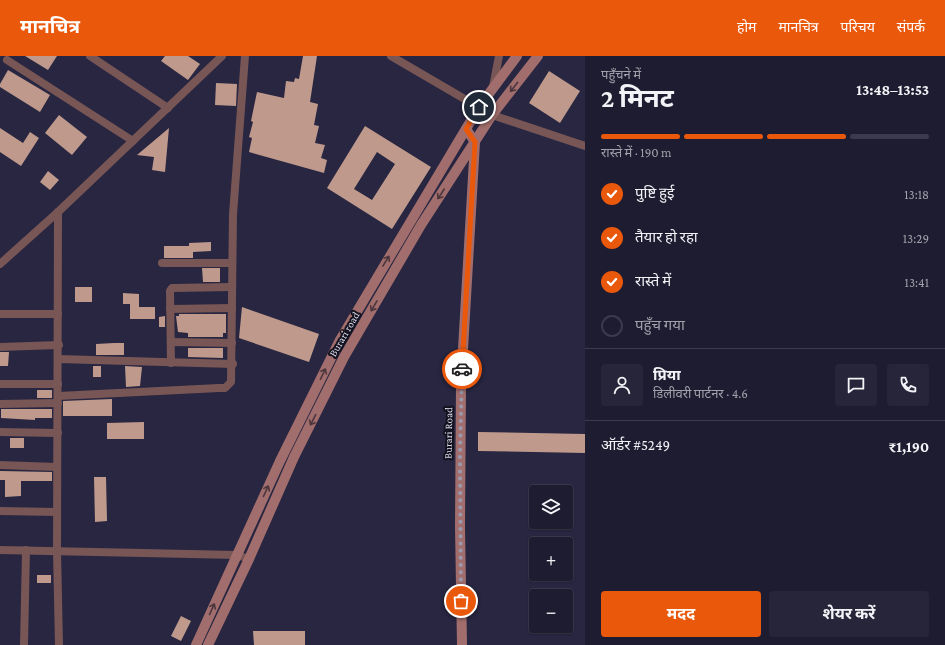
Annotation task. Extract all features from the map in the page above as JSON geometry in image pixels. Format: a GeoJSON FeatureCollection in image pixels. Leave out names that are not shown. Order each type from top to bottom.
{"type":"FeatureCollection","features":[{"type":"Feature","properties":{"kind":"main road","name":"Burari road"},"geometry":{"type":"LineString","coordinates":[[196,645],[280,460],[340,340],[479,107],[517,56]]}},
{"type":"Feature","properties":{"kind":"main road","name":"Burari road"},"geometry":{"type":"LineString","coordinates":[[208,645],[249,560],[294,457],[344,357],[421,225],[492,115],[538,56]]}},
{"type":"Feature","properties":{"kind":"main road"},"geometry":{"type":"LineString","coordinates":[[466,129],[475,142]]}},
{"type":"Feature","properties":{"kind":"main road","name":"Burari Road"},"geometry":{"type":"LineString","coordinates":[[462,645],[460,527],[461,384],[475,142]]}},
{"type":"Feature","properties":{"kind":"street"},"geometry":{"type":"LineString","coordinates":[[90,56],[168,108]]}},
{"type":"Feature","properties":{"kind":"street"},"geometry":{"type":"LineString","coordinates":[[0,404],[225,388],[231,382],[233,214],[244,56]]}},
{"type":"Feature","properties":{"kind":"street"},"geometry":{"type":"LineString","coordinates":[[391,56],[492,115],[585,146]]}},
{"type":"Feature","properties":{"kind":"street"},"geometry":{"type":"LineString","coordinates":[[493,87],[499,56]]}},
{"type":"Feature","properties":{"kind":"street"},"geometry":{"type":"LineString","coordinates":[[0,264],[58,212],[168,108],[217,57]]}},
{"type":"Feature","properties":{"kind":"street"},"geometry":{"type":"LineString","coordinates":[[7,60],[133,141]]}},
{"type":"Feature","properties":{"kind":"street"},"geometry":{"type":"LineString","coordinates":[[58,212],[59,346],[57,551],[59,645]]}},
{"type":"Feature","properties":{"kind":"street"},"geometry":{"type":"LineString","coordinates":[[162,263],[232,263]]}},
{"type":"Feature","properties":{"kind":"street"},"geometry":{"type":"LineString","coordinates":[[171,362],[170,290],[172,288],[232,287]]}},
{"type":"Feature","properties":{"kind":"street"},"geometry":{"type":"LineString","coordinates":[[170,309],[232,308]]}},
{"type":"Feature","properties":{"kind":"street"},"geometry":{"type":"LineString","coordinates":[[0,314],[58,314]]}},
{"type":"Feature","properties":{"kind":"street"},"geometry":{"type":"LineString","coordinates":[[171,342],[232,343]]}},
{"type":"Feature","properties":{"kind":"street"},"geometry":{"type":"LineString","coordinates":[[0,347],[59,346]]}},
{"type":"Feature","properties":{"kind":"street"},"geometry":{"type":"LineString","coordinates":[[58,359],[232,364]]}},
{"type":"Feature","properties":{"kind":"street"},"geometry":{"type":"LineString","coordinates":[[0,384],[58,384]]}},
{"type":"Feature","properties":{"kind":"street"},"geometry":{"type":"LineString","coordinates":[[0,432],[58,433]]}},
{"type":"Feature","properties":{"kind":"street"},"geometry":{"type":"LineString","coordinates":[[0,465],[57,467]]}},
{"type":"Feature","properties":{"kind":"street"},"geometry":{"type":"LineString","coordinates":[[0,511],[57,512]]}},
{"type":"Feature","properties":{"kind":"street"},"geometry":{"type":"LineString","coordinates":[[0,550],[237,555],[249,560]]}},
{"type":"Feature","properties":{"kind":"street"},"geometry":{"type":"LineString","coordinates":[[24,645],[26,550]]}},
{"type":"Feature","properties":{"kind":"building"},"geometry":{"type":"Polygon","coordinates":[[[25,56],[57,56],[48,70],[25,56]]]}},
{"type":"Feature","properties":{"kind":"building"},"geometry":{"type":"Polygon","coordinates":[[[165,56],[188,56],[200,64],[188,80],[161,61],[165,56]]]}},
{"type":"Feature","properties":{"kind":"building"},"geometry":{"type":"Polygon","coordinates":[[[303,56],[317,56],[310,102],[318,104],[314,125],[319,126],[315,143],[325,145],[321,158],[327,160],[324,173],[249,152],[252,138],[249,137],[253,122],[251,121],[257,92],[284,98],[286,81],[294,82],[295,78],[299,79],[303,56]]]}},
{"type":"Feature","properties":{"kind":"building"},"geometry":{"type":"Polygon","coordinates":[[[8,70],[50,95],[40,112],[0,87],[0,84],[8,70]]]}},
{"type":"Feature","properties":{"kind":"building"},"geometry":{"type":"Polygon","coordinates":[[[549,71],[580,91],[560,123],[529,103],[549,71]]]}},
{"type":"Feature","properties":{"kind":"building"},"geometry":{"type":"Polygon","coordinates":[[[216,83],[237,84],[236,106],[215,105],[216,83]]]}},
{"type":"Feature","properties":{"kind":"building"},"geometry":{"type":"Polygon","coordinates":[[[59,115],[87,137],[72,155],[45,133],[59,115]]]}},
{"type":"Feature","properties":{"kind":"building"},"geometry":{"type":"Polygon","coordinates":[[[365,126],[431,167],[392,229],[327,188],[365,126]],[[377,152],[354,189],[372,200],[395,164],[377,152]]]}},
{"type":"Feature","properties":{"kind":"building"},"geometry":{"type":"Polygon","coordinates":[[[0,128],[23,143],[30,132],[39,138],[21,166],[0,152],[0,128]]]}},
{"type":"Feature","properties":{"kind":"building"},"geometry":{"type":"Polygon","coordinates":[[[169,128],[165,172],[152,170],[154,157],[137,155],[169,128]]]}},
{"type":"Feature","properties":{"kind":"building"},"geometry":{"type":"Polygon","coordinates":[[[48,171],[59,180],[50,190],[40,182],[48,171]]]}},
{"type":"Feature","properties":{"kind":"building"},"geometry":{"type":"Polygon","coordinates":[[[211,242],[211,251],[193,252],[193,258],[164,258],[164,246],[189,246],[189,243],[211,242]]]}},
{"type":"Feature","properties":{"kind":"building"},"geometry":{"type":"Polygon","coordinates":[[[202,268],[220,268],[220,282],[203,282],[202,268]]]}},
{"type":"Feature","properties":{"kind":"building"},"geometry":{"type":"Polygon","coordinates":[[[75,287],[92,287],[92,302],[75,302],[75,287]]]}},
{"type":"Feature","properties":{"kind":"building"},"geometry":{"type":"Polygon","coordinates":[[[123,293],[139,294],[139,307],[155,307],[155,319],[130,319],[130,304],[123,304],[123,293]]]}},
{"type":"Feature","properties":{"kind":"building"},"geometry":{"type":"Polygon","coordinates":[[[242,307],[319,334],[309,362],[239,338],[242,307]]]}},
{"type":"Feature","properties":{"kind":"building"},"geometry":{"type":"Polygon","coordinates":[[[179,314],[226,314],[226,333],[223,333],[223,337],[188,337],[188,333],[178,332],[176,316],[179,316],[179,314]]]}},
{"type":"Feature","properties":{"kind":"building"},"geometry":{"type":"Polygon","coordinates":[[[165,316],[165,327],[159,327],[159,317],[165,316]]]}},
{"type":"Feature","properties":{"kind":"building"},"geometry":{"type":"Polygon","coordinates":[[[124,343],[124,355],[96,355],[96,344],[124,343]]]}},
{"type":"Feature","properties":{"kind":"building"},"geometry":{"type":"Polygon","coordinates":[[[188,348],[223,348],[223,358],[188,357],[188,348]]]}},
{"type":"Feature","properties":{"kind":"building"},"geometry":{"type":"Polygon","coordinates":[[[0,352],[9,352],[8,366],[0,366],[0,352]]]}},
{"type":"Feature","properties":{"kind":"building"},"geometry":{"type":"Polygon","coordinates":[[[93,366],[101,366],[101,377],[93,377],[93,366]]]}},
{"type":"Feature","properties":{"kind":"building"},"geometry":{"type":"Polygon","coordinates":[[[125,366],[142,367],[140,386],[126,387],[125,366]]]}},
{"type":"Feature","properties":{"kind":"building"},"geometry":{"type":"Polygon","coordinates":[[[37,390],[52,390],[52,398],[37,398],[37,390]]]}},
{"type":"Feature","properties":{"kind":"building"},"geometry":{"type":"Polygon","coordinates":[[[112,399],[112,416],[63,416],[63,401],[112,399]]]}},
{"type":"Feature","properties":{"kind":"building"},"geometry":{"type":"Polygon","coordinates":[[[1,409],[52,409],[52,418],[35,418],[35,420],[1,418],[1,409]]]}},
{"type":"Feature","properties":{"kind":"building"},"geometry":{"type":"Polygon","coordinates":[[[144,422],[144,439],[107,439],[107,423],[144,422]]]}},
{"type":"Feature","properties":{"kind":"building"},"geometry":{"type":"Polygon","coordinates":[[[478,432],[585,434],[585,453],[478,451],[478,432]]]}},
{"type":"Feature","properties":{"kind":"building"},"geometry":{"type":"Polygon","coordinates":[[[10,438],[24,438],[24,448],[10,448],[10,438]]]}},
{"type":"Feature","properties":{"kind":"building"},"geometry":{"type":"Polygon","coordinates":[[[0,471],[52,472],[52,481],[21,481],[21,496],[5,497],[5,480],[0,480],[0,471]]]}},
{"type":"Feature","properties":{"kind":"building"},"geometry":{"type":"Polygon","coordinates":[[[94,477],[106,477],[107,521],[95,522],[94,477]]]}},
{"type":"Feature","properties":{"kind":"building"},"geometry":{"type":"Polygon","coordinates":[[[37,575],[51,575],[51,583],[37,583],[37,575]]]}},
{"type":"Feature","properties":{"kind":"building"},"geometry":{"type":"Polygon","coordinates":[[[181,616],[191,621],[181,641],[171,636],[181,616]]]}},
{"type":"Feature","properties":{"kind":"building"},"geometry":{"type":"Polygon","coordinates":[[[253,631],[305,631],[305,645],[254,645],[253,631]]]}},
{"type":"Feature","properties":{"kind":"way so far"},"geometry":{"type":"LineString","coordinates":[[461,601],[460,456],[462,369]]}},
{"type":"Feature","properties":{"kind":"route"},"geometry":{"type":"LineString","coordinates":[[462,369],[475,142],[466,129],[479,107]]}}]}
